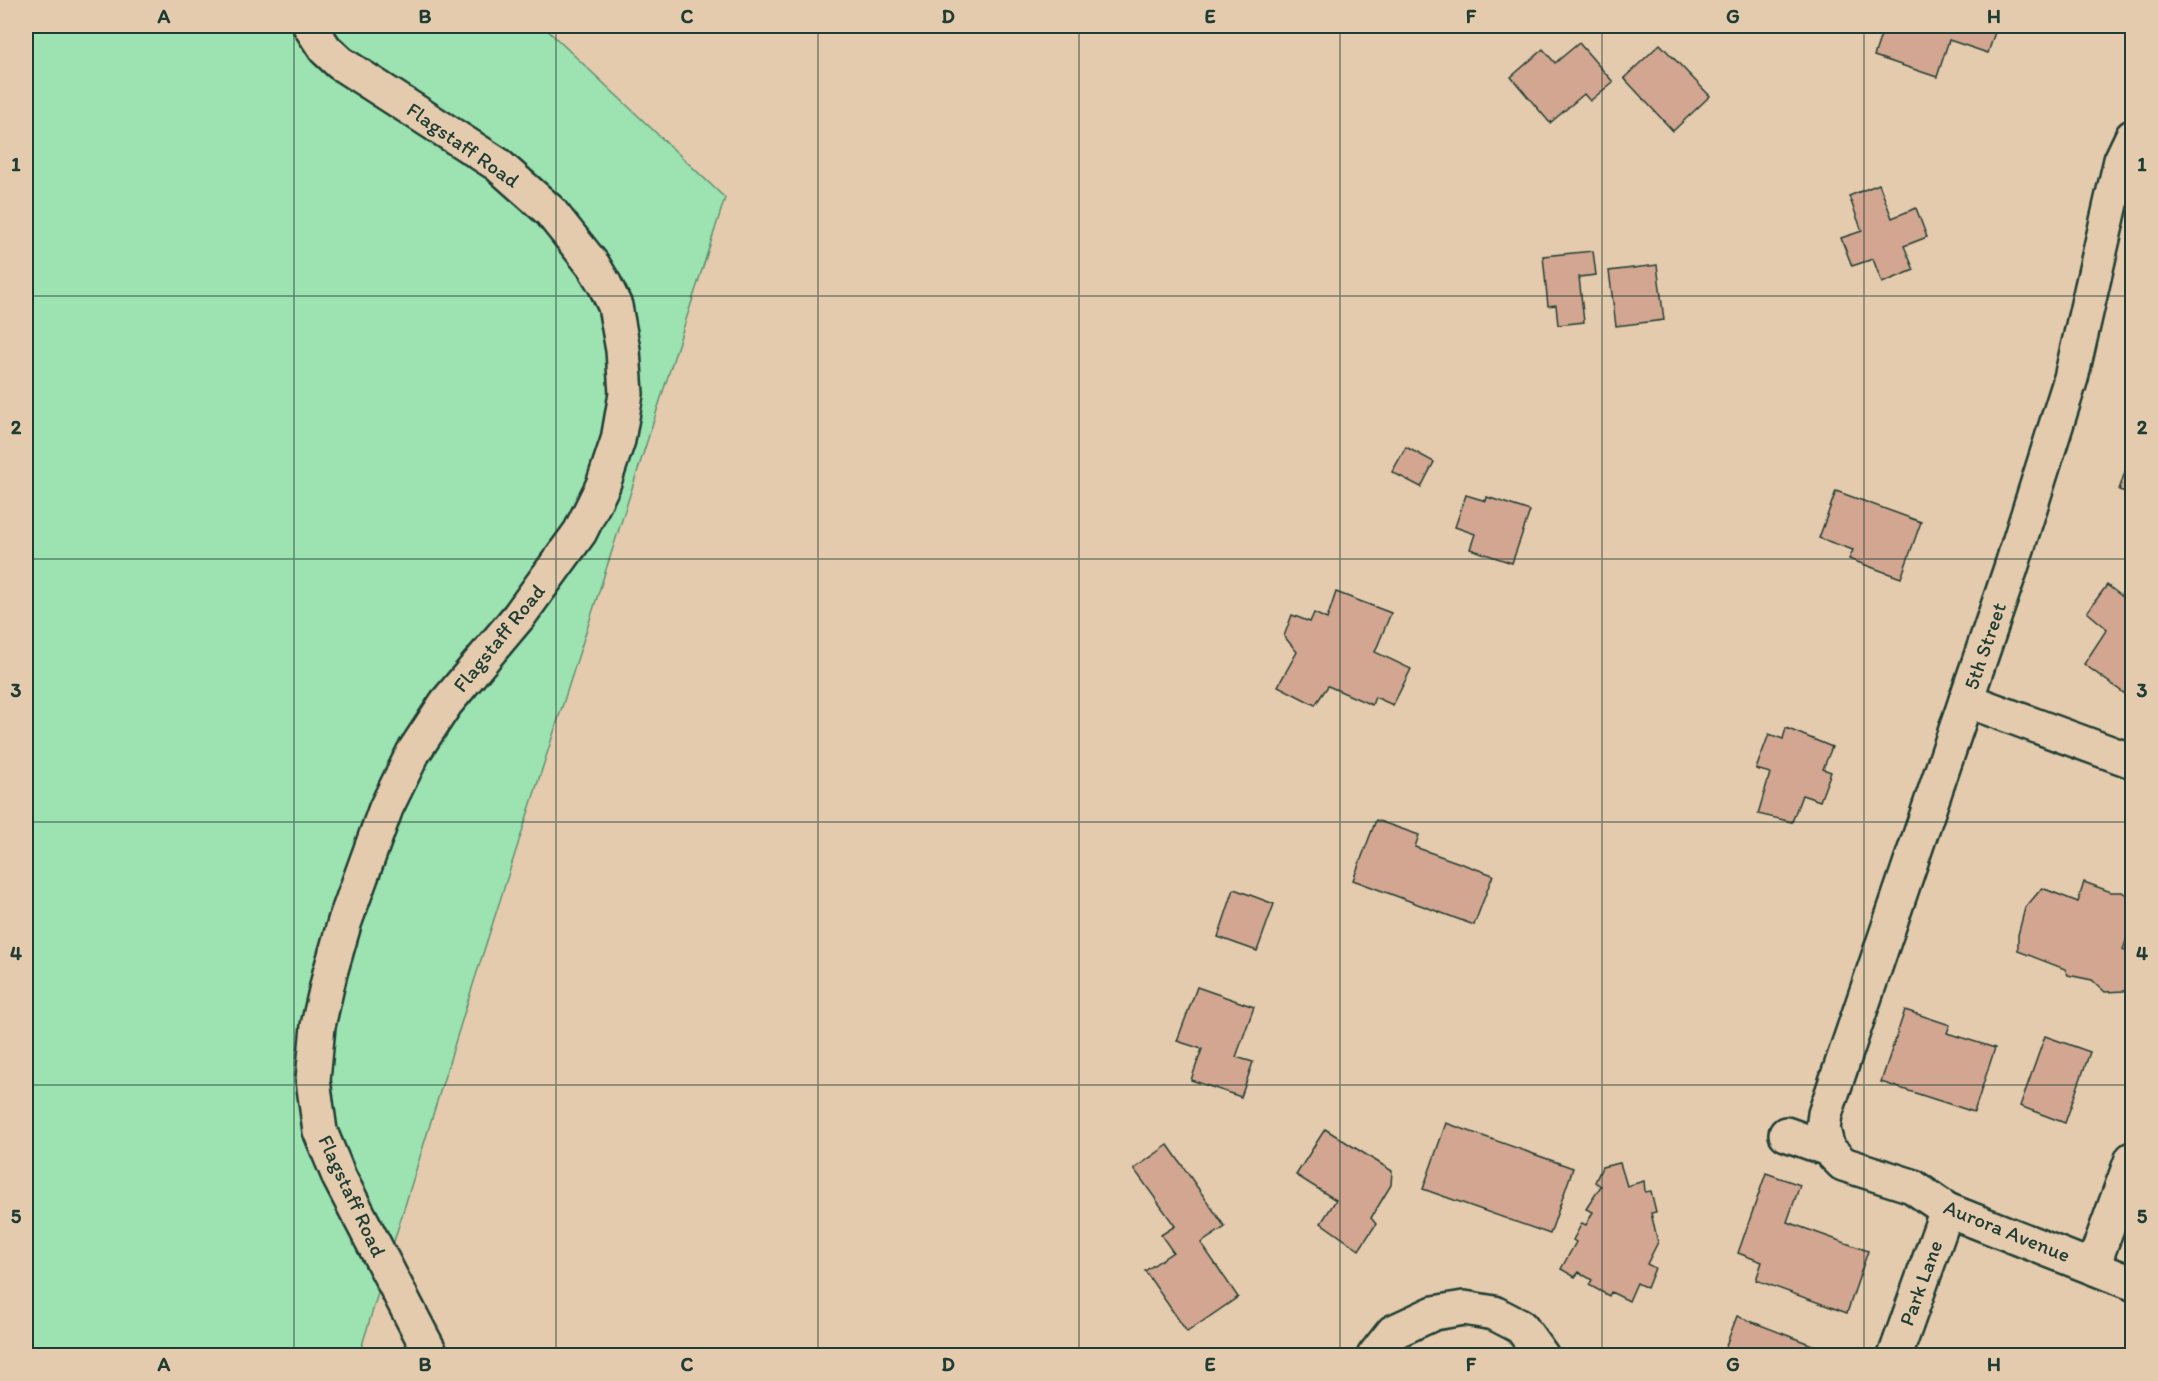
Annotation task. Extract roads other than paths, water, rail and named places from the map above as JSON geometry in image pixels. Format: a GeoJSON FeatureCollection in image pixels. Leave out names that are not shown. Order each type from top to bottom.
{"type":"FeatureCollection","features":[{"type":"Feature","properties":{"kind":"street","name":"Flagstaff Road"},"geometry":{"type":"LineString","coordinates":[[310,26],[325,49],[340,63],[497,164],[550,211],[593,265],[605,285],[615,306],[623,350],[626,394],[618,440],[603,485],[580,532],[519,616],[446,703],[413,753],[386,808],[345,921],[318,1026],[313,1080],[320,1131],[340,1179],[432,1356]]}},
{"type":"Feature","properties":{"kind":"street","name":"5th Street"},"geometry":{"type":"LineString","coordinates":[[1828,1149],[1823,1128],[1825,1114],[2011,568],[2071,378],[2121,160],[2133,137]]}},
{"type":"Feature","properties":{"kind":"street"},"geometry":{"type":"LineString","coordinates":[[1966,700],[2133,761]]}},
{"type":"Feature","properties":{"kind":"street","name":"Aurora Avenue"},"geometry":{"type":"LineString","coordinates":[[1786,1134],[1828,1149],[1843,1164],[1912,1186],[1947,1210],[2133,1282]]}},
{"type":"Feature","properties":{"kind":"street"},"geometry":{"type":"LineString","coordinates":[[2093,1266],[2133,1160]]}},
{"type":"Feature","properties":{"kind":"street","name":"Park Lane"},"geometry":{"type":"LineString","coordinates":[[1895,1356],[1947,1210]]}},
{"type":"Feature","properties":{"kind":"street"},"geometry":{"type":"LineString","coordinates":[[1374,1356],[1393,1332],[1434,1313],[1464,1308],[1494,1313],[1521,1327],[1542,1356]]}}]}
